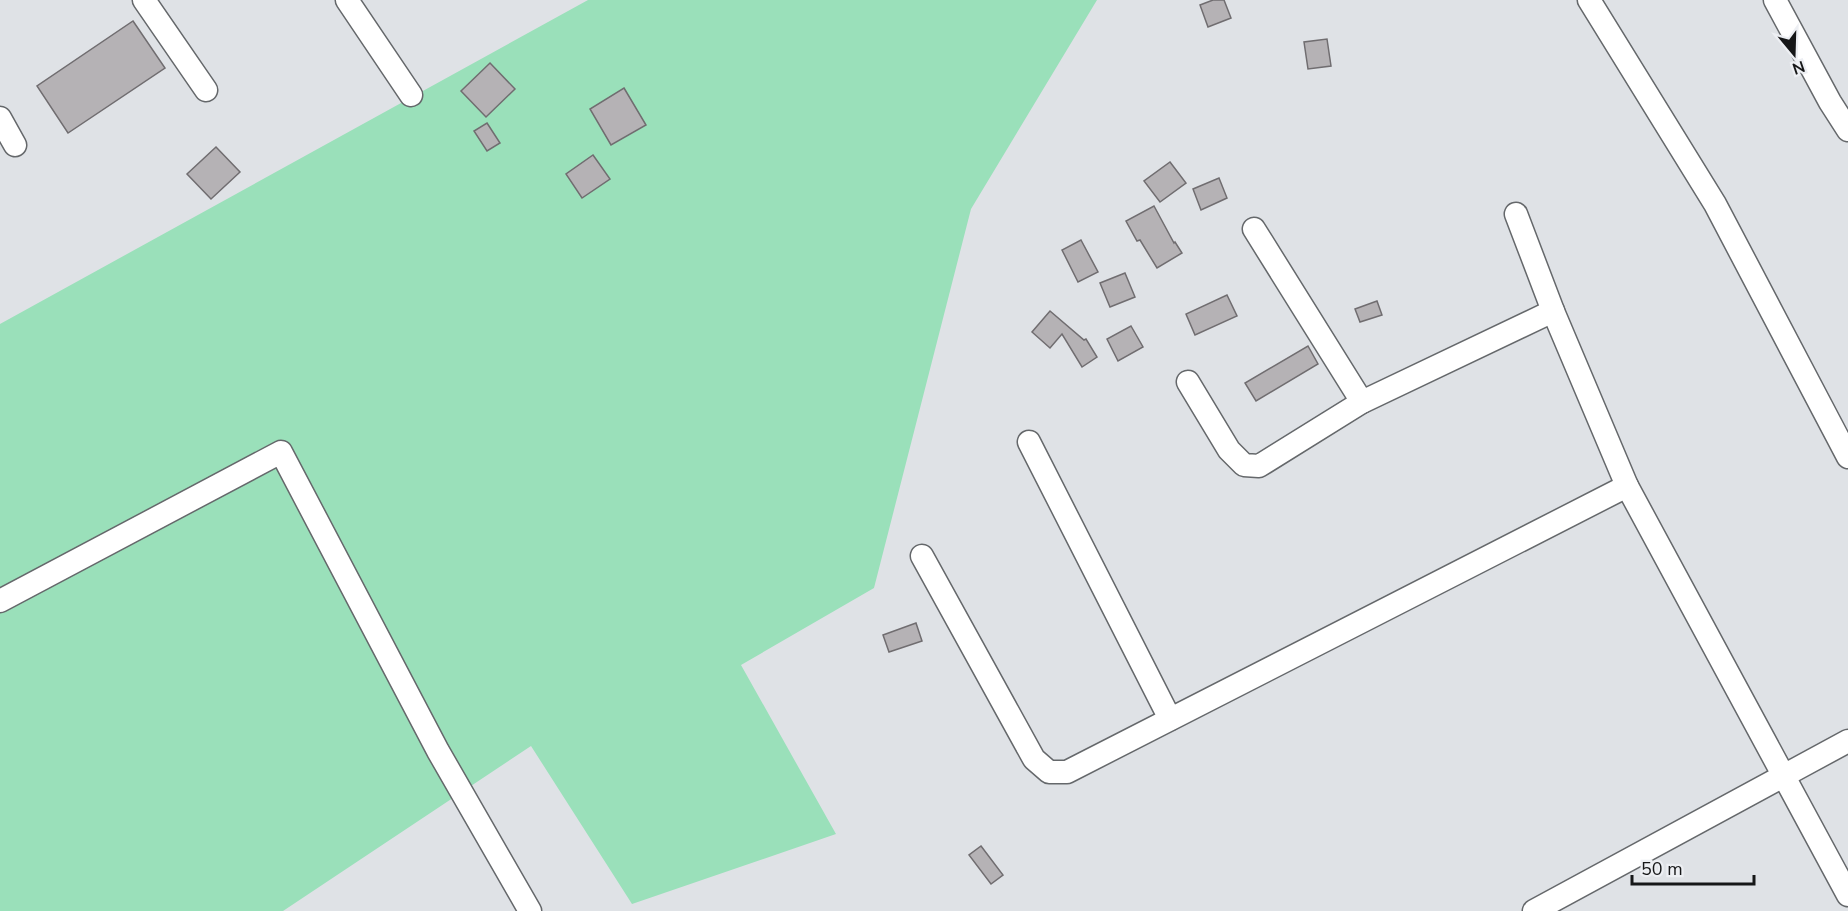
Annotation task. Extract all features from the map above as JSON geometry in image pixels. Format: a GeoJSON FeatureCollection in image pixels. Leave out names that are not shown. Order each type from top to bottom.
{"type":"FeatureCollection","features":[{"type":"Feature","properties":{"kind":"street"},"geometry":{"type":"LineString","coordinates":[[144,0],[206,90]]}},
{"type":"Feature","properties":{"kind":"street"},"geometry":{"type":"LineString","coordinates":[[347,0],[411,95]]}},
{"type":"Feature","properties":{"kind":"street"},"geometry":{"type":"LineString","coordinates":[[1588,0],[1710,196],[1848,456]]}},
{"type":"Feature","properties":{"kind":"street"},"geometry":{"type":"LineString","coordinates":[[1775,0],[1830,102],[1848,130]]}},
{"type":"Feature","properties":{"kind":"street"},"geometry":{"type":"LineString","coordinates":[[0,118],[15,144]]}},
{"type":"Feature","properties":{"kind":"street"},"geometry":{"type":"LineString","coordinates":[[1516,214],[1553,311],[1627,486],[1848,896]]}},
{"type":"Feature","properties":{"kind":"street"},"geometry":{"type":"LineString","coordinates":[[1254,229],[1362,402]]}},
{"type":"Feature","properties":{"kind":"street"},"geometry":{"type":"LineString","coordinates":[[1188,382],[1229,450],[1245,465],[1259,466],[1362,402],[1553,311]]}},
{"type":"Feature","properties":{"kind":"street"},"geometry":{"type":"LineString","coordinates":[[1029,442],[1170,719]]}},
{"type":"Feature","properties":{"kind":"street"},"geometry":{"type":"LineString","coordinates":[[0,601],[281,452],[438,752],[530,911]]}},
{"type":"Feature","properties":{"kind":"street"},"geometry":{"type":"LineString","coordinates":[[922,556],[1035,759],[1049,772],[1067,772],[1627,486]]}},
{"type":"Feature","properties":{"kind":"street"},"geometry":{"type":"LineString","coordinates":[[1534,911],[1848,741]]}},
{"type":"Feature","properties":{"kind":"green space"},"geometry":{"type":"Polygon","coordinates":[[[588,0],[1097,0],[971,209],[874,588],[741,665],[836,834],[632,904],[531,746],[283,911],[0,911],[0,324],[588,0]]]}},
{"type":"Feature","properties":{"kind":"building"},"geometry":{"type":"Polygon","coordinates":[[[1213,0],[1224,0],[1231,18],[1208,27],[1200,5],[1213,0]]]}},
{"type":"Feature","properties":{"kind":"building"},"geometry":{"type":"Polygon","coordinates":[[[133,21],[165,68],[68,133],[37,86],[133,21]]]}},
{"type":"Feature","properties":{"kind":"building"},"geometry":{"type":"Polygon","coordinates":[[[1327,39],[1331,66],[1308,69],[1304,42],[1327,39]]]}},
{"type":"Feature","properties":{"kind":"building"},"geometry":{"type":"Polygon","coordinates":[[[490,63],[515,89],[486,117],[461,91],[490,63]]]}},
{"type":"Feature","properties":{"kind":"building"},"geometry":{"type":"Polygon","coordinates":[[[624,88],[646,125],[611,145],[590,109],[624,88]]]}},
{"type":"Feature","properties":{"kind":"building"},"geometry":{"type":"Polygon","coordinates":[[[487,123],[500,143],[487,151],[474,131],[487,123]]]}},
{"type":"Feature","properties":{"kind":"building"},"geometry":{"type":"Polygon","coordinates":[[[216,147],[240,172],[211,199],[187,174],[216,147]]]}},
{"type":"Feature","properties":{"kind":"building"},"geometry":{"type":"Polygon","coordinates":[[[593,155],[610,179],[582,198],[566,174],[593,155]]]}},
{"type":"Feature","properties":{"kind":"building"},"geometry":{"type":"Polygon","coordinates":[[[1170,162],[1186,183],[1160,202],[1144,181],[1170,162]]]}},
{"type":"Feature","properties":{"kind":"building"},"geometry":{"type":"Polygon","coordinates":[[[1219,178],[1227,198],[1201,210],[1193,189],[1219,178]]]}},
{"type":"Feature","properties":{"kind":"building"},"geometry":{"type":"Polygon","coordinates":[[[1154,206],[1182,253],[1157,268],[1140,240],[1137,241],[1126,221],[1154,206]]]}},
{"type":"Feature","properties":{"kind":"building"},"geometry":{"type":"Polygon","coordinates":[[[1081,240],[1098,272],[1078,282],[1062,250],[1081,240]]]}},
{"type":"Feature","properties":{"kind":"building"},"geometry":{"type":"Polygon","coordinates":[[[1125,273],[1135,297],[1110,307],[1100,283],[1125,273]]]}},
{"type":"Feature","properties":{"kind":"building"},"geometry":{"type":"Polygon","coordinates":[[[1227,295],[1237,316],[1195,335],[1186,314],[1227,295]]]}},
{"type":"Feature","properties":{"kind":"building"},"geometry":{"type":"Polygon","coordinates":[[[1377,301],[1382,315],[1360,322],[1355,309],[1377,301]]]}},
{"type":"Feature","properties":{"kind":"building"},"geometry":{"type":"Polygon","coordinates":[[[1050,311],[1084,340],[1086,339],[1097,357],[1082,367],[1062,334],[1050,348],[1032,332],[1050,311]]]}},
{"type":"Feature","properties":{"kind":"building"},"geometry":{"type":"Polygon","coordinates":[[[1131,326],[1143,347],[1118,361],[1107,339],[1131,326]]]}},
{"type":"Feature","properties":{"kind":"building"},"geometry":{"type":"Polygon","coordinates":[[[1308,346],[1318,364],[1256,401],[1245,383],[1308,346]]]}},
{"type":"Feature","properties":{"kind":"building"},"geometry":{"type":"Polygon","coordinates":[[[916,623],[922,641],[889,652],[883,635],[916,623]]]}},
{"type":"Feature","properties":{"kind":"building"},"geometry":{"type":"Polygon","coordinates":[[[981,846],[1003,875],[991,884],[969,855],[981,846]]]}}]}
